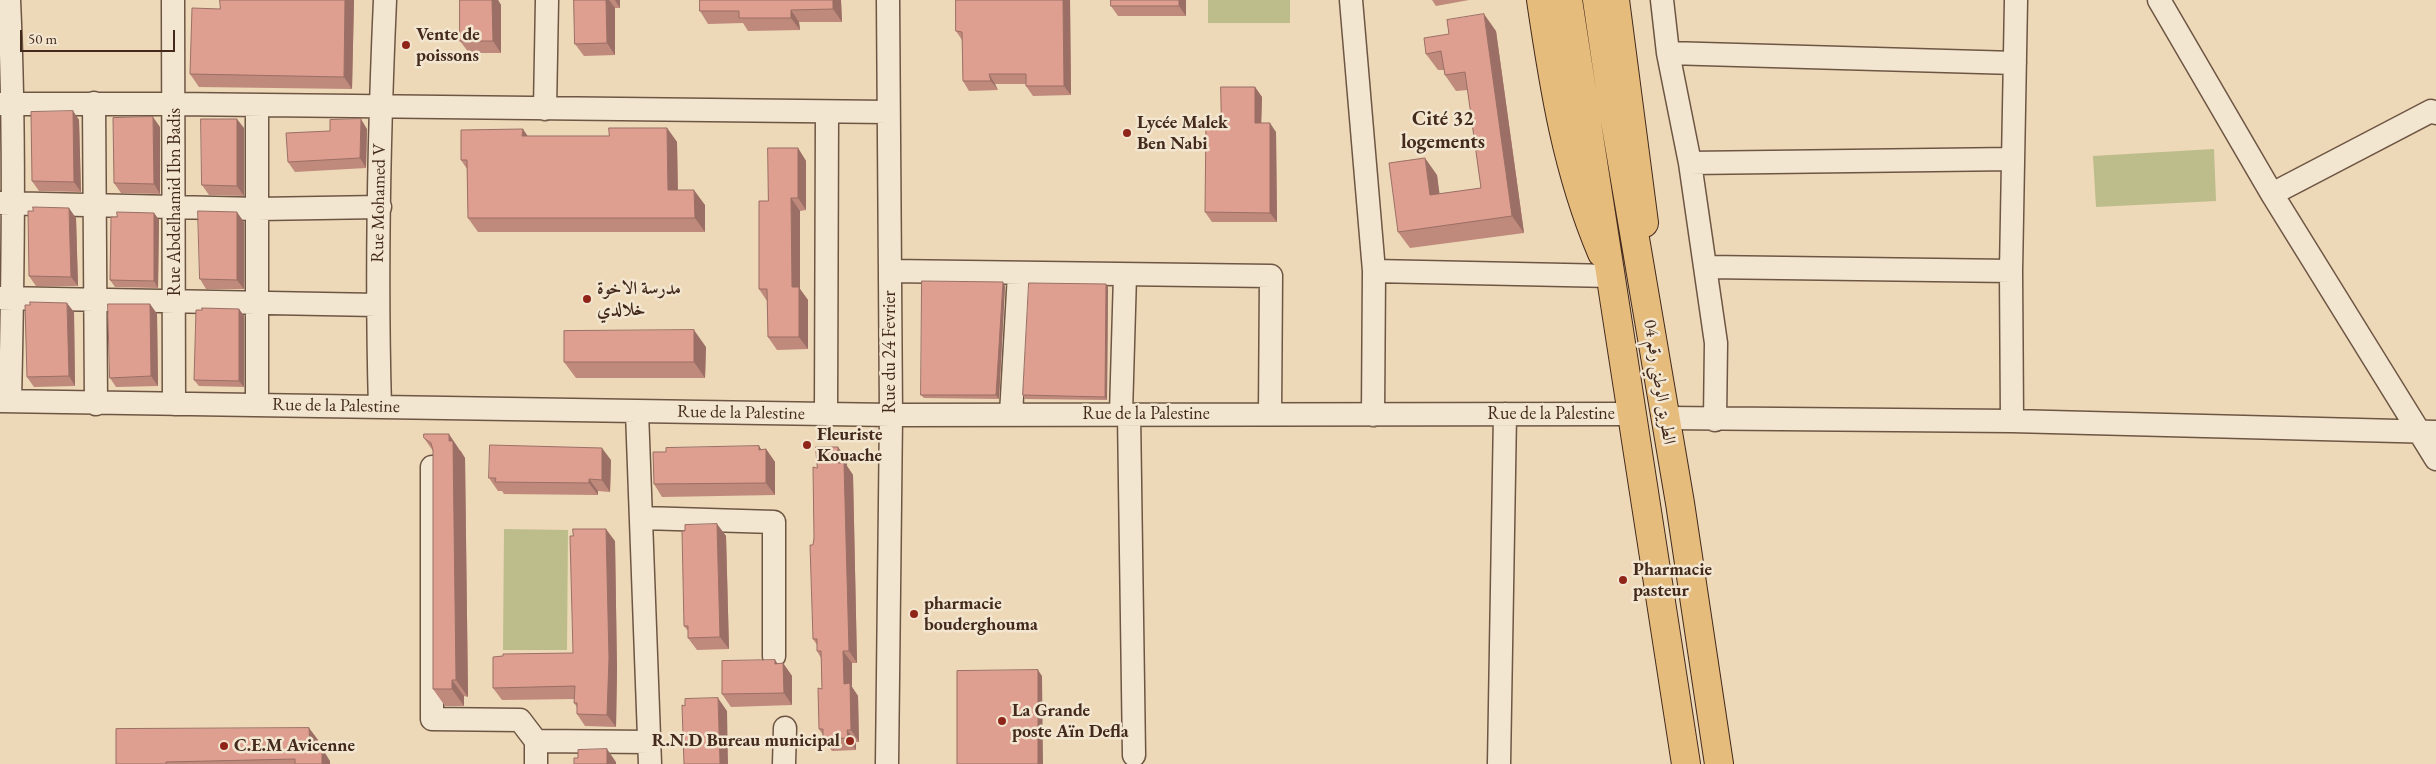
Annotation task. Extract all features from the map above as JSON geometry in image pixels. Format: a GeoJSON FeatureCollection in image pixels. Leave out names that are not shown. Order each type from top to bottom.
{"type":"FeatureCollection","features":[{"type":"Feature","properties":{"kind":"main road"},"geometry":{"type":"LineString","coordinates":[[1541,0],[1551,66],[1567,149],[1577,189],[1612,276]]}},
{"type":"Feature","properties":{"kind":"main road","name":"الطريق الوطني رقم 04"},"geometry":{"type":"LineString","coordinates":[[1568,0],[1686,764]]}},
{"type":"Feature","properties":{"kind":"main road","name":"الطريق الوطني رقم 04"},"geometry":{"type":"LineString","coordinates":[[1597,0],[1680,503],[1719,764]]}},
{"type":"Feature","properties":{"kind":"main road"},"geometry":{"type":"LineString","coordinates":[[1615,0],[1643,209],[1648,314]]}},
{"type":"Feature","properties":{"kind":"street"},"geometry":{"type":"LineString","coordinates":[[5,401],[9,0]]}},
{"type":"Feature","properties":{"kind":"street","name":"Rue Abdelhamid Ibn Badis"},"geometry":{"type":"LineString","coordinates":[[174,0],[176,302],[174,404]]}},
{"type":"Feature","properties":{"kind":"street","name":"Rue Mohamed V"},"geometry":{"type":"LineString","coordinates":[[380,406],[377,305],[380,207],[380,107],[385,0]]}},
{"type":"Feature","properties":{"kind":"street"},"geometry":{"type":"LineString","coordinates":[[545,109],[547,0]]}},
{"type":"Feature","properties":{"kind":"street","name":"Rue du 24 Fevrier"},"geometry":{"type":"LineString","coordinates":[[887,764],[891,415],[888,0]]}},
{"type":"Feature","properties":{"kind":"street"},"geometry":{"type":"LineString","coordinates":[[1351,0],[1374,271],[1373,415]]}},
{"type":"Feature","properties":{"kind":"street"},"geometry":{"type":"LineString","coordinates":[[1662,0],[1668,53],[1690,163],[1716,343],[1715,420]]}},
{"type":"Feature","properties":{"kind":"street"},"geometry":{"type":"LineString","coordinates":[[2012,421],[2011,271],[2016,0]]}},
{"type":"Feature","properties":{"kind":"street"},"geometry":{"type":"LineString","coordinates":[[2168,3],[2272,194],[2428,432],[2436,459]]}},
{"type":"Feature","properties":{"kind":"street"},"geometry":{"type":"LineString","coordinates":[[1668,53],[2015,62]]}},
{"type":"Feature","properties":{"kind":"street"},"geometry":{"type":"LineString","coordinates":[[7,104],[94,103],[888,112]]}},
{"type":"Feature","properties":{"kind":"street"},"geometry":{"type":"LineString","coordinates":[[94,103],[96,404]]}},
{"type":"Feature","properties":{"kind":"street"},"geometry":{"type":"LineString","coordinates":[[257,405],[258,105]]}},
{"type":"Feature","properties":{"kind":"street"},"geometry":{"type":"LineString","coordinates":[[2272,194],[2431,111],[2436,113]]}},
{"type":"Feature","properties":{"kind":"street"},"geometry":{"type":"LineString","coordinates":[[826,414],[827,112]]}},
{"type":"Feature","properties":{"kind":"street"},"geometry":{"type":"LineString","coordinates":[[1690,163],[2013,159]]}},
{"type":"Feature","properties":{"kind":"street"},"geometry":{"type":"LineString","coordinates":[[7,203],[258,209],[380,207]]}},
{"type":"Feature","properties":{"kind":"street"},"geometry":{"type":"LineString","coordinates":[[1706,266],[2011,271]]}},
{"type":"Feature","properties":{"kind":"street"},"geometry":{"type":"LineString","coordinates":[[890,271],[1270,276],[1270,414]]}},
{"type":"Feature","properties":{"kind":"street"},"geometry":{"type":"LineString","coordinates":[[1374,271],[1612,276]]}},
{"type":"Feature","properties":{"kind":"street"},"geometry":{"type":"LineString","coordinates":[[1011,414],[1019,274]]}},
{"type":"Feature","properties":{"kind":"street"},"geometry":{"type":"LineString","coordinates":[[1124,275],[1125,413],[1134,755]]}},
{"type":"Feature","properties":{"kind":"street"},"geometry":{"type":"LineString","coordinates":[[6,298],[377,305]]}},
{"type":"Feature","properties":{"kind":"street","name":"Rue de la Palestine"},"geometry":{"type":"LineString","coordinates":[[5,401],[96,404],[380,406],[891,415],[1125,413],[1373,415],[1632,414]]}},
{"type":"Feature","properties":{"kind":"street"},"geometry":{"type":"LineString","coordinates":[[637,412],[650,764]]}},
{"type":"Feature","properties":{"kind":"street"},"geometry":{"type":"LineString","coordinates":[[1499,764],[1505,414]]}},
{"type":"Feature","properties":{"kind":"street"},"geometry":{"type":"LineString","coordinates":[[1665,418],[1715,420],[2012,421],[2428,432]]}},
{"type":"Feature","properties":{"kind":"street"},"geometry":{"type":"LineString","coordinates":[[432,467],[432,719],[520,720],[536,741],[536,764]]}},
{"type":"Feature","properties":{"kind":"street"},"geometry":{"type":"LineString","coordinates":[[642,518],[774,522],[774,656]]}},
{"type":"Feature","properties":{"kind":"street"},"geometry":{"type":"LineString","coordinates":[[784,764],[785,728]]}},
{"type":"Feature","properties":{"kind":"street"},"geometry":{"type":"LineString","coordinates":[[536,741],[650,742]]}},
{"type":"Feature","properties":{"kind":"green space"},"geometry":{"type":"Polygon","coordinates":[[[1208,0],[1290,0],[1290,23],[1208,23],[1208,0]]]}},
{"type":"Feature","properties":{"kind":"green space"},"geometry":{"type":"Polygon","coordinates":[[[2214,149],[2216,201],[2096,207],[2093,156],[2214,149]]]}},
{"type":"Feature","properties":{"kind":"green space"},"geometry":{"type":"Polygon","coordinates":[[[504,529],[568,530],[567,650],[503,650],[504,529]]]}},
{"type":"Feature","properties":{"kind":"building"},"geometry":{"type":"Polygon","coordinates":[[[220,0],[345,0],[344,77],[190,74],[192,8],[220,9],[220,0]]]}},
{"type":"Feature","properties":{"kind":"building"},"geometry":{"type":"Polygon","coordinates":[[[460,0],[492,0],[493,41],[460,41],[460,0]]]}},
{"type":"Feature","properties":{"kind":"building"},"geometry":{"type":"Polygon","coordinates":[[[574,0],[606,0],[607,43],[575,44],[574,0]]]}},
{"type":"Feature","properties":{"kind":"building"},"geometry":{"type":"Polygon","coordinates":[[[700,0],[833,0],[833,9],[791,10],[791,18],[739,18],[739,11],[700,11],[700,0]]]}},
{"type":"Feature","properties":{"kind":"building"},"geometry":{"type":"Polygon","coordinates":[[[956,0],[1063,0],[1064,86],[1026,86],[1026,74],[989,74],[991,81],[963,81],[962,32],[956,31],[956,0]]]}},
{"type":"Feature","properties":{"kind":"building"},"geometry":{"type":"Polygon","coordinates":[[[1111,0],[1179,0],[1179,6],[1111,6],[1111,0]]]}},
{"type":"Feature","properties":{"kind":"building"},"geometry":{"type":"Polygon","coordinates":[[[1484,14],[1512,216],[1398,232],[1389,163],[1425,158],[1430,195],[1481,188],[1465,72],[1445,75],[1441,51],[1426,54],[1424,38],[1449,34],[1447,20],[1484,14]]]}},
{"type":"Feature","properties":{"kind":"building"},"geometry":{"type":"Polygon","coordinates":[[[1221,87],[1255,87],[1255,123],[1270,123],[1270,213],[1205,212],[1206,121],[1221,121],[1221,87]]]}},
{"type":"Feature","properties":{"kind":"building"},"geometry":{"type":"Polygon","coordinates":[[[73,111],[74,182],[32,181],[31,112],[73,111]]]}},
{"type":"Feature","properties":{"kind":"building"},"geometry":{"type":"Polygon","coordinates":[[[153,117],[154,184],[114,183],[113,118],[153,117]]]}},
{"type":"Feature","properties":{"kind":"building"},"geometry":{"type":"Polygon","coordinates":[[[201,119],[237,119],[237,186],[202,185],[201,119]]]}},
{"type":"Feature","properties":{"kind":"building"},"geometry":{"type":"Polygon","coordinates":[[[361,119],[360,158],[288,162],[286,133],[330,131],[330,120],[361,119]]]}},
{"type":"Feature","properties":{"kind":"building"},"geometry":{"type":"Polygon","coordinates":[[[609,128],[667,128],[668,190],[694,190],[695,218],[468,218],[467,160],[461,160],[461,130],[523,129],[522,136],[609,136],[609,128]]]}},
{"type":"Feature","properties":{"kind":"building"},"geometry":{"type":"Polygon","coordinates":[[[768,148],[798,148],[798,198],[791,198],[792,287],[799,287],[799,337],[768,337],[767,289],[759,289],[759,201],[768,201],[768,148]]]}},
{"type":"Feature","properties":{"kind":"building"},"geometry":{"type":"Polygon","coordinates":[[[33,207],[69,208],[71,277],[29,276],[28,211],[33,211],[33,207]]]}},
{"type":"Feature","properties":{"kind":"building"},"geometry":{"type":"Polygon","coordinates":[[[198,211],[237,212],[237,280],[200,279],[198,211]]]}},
{"type":"Feature","properties":{"kind":"building"},"geometry":{"type":"Polygon","coordinates":[[[117,212],[154,213],[154,281],[110,280],[111,217],[117,217],[117,212]]]}},
{"type":"Feature","properties":{"kind":"building"},"geometry":{"type":"Polygon","coordinates":[[[922,281],[1003,282],[996,395],[921,395],[922,281]]]}},
{"type":"Feature","properties":{"kind":"building"},"geometry":{"type":"Polygon","coordinates":[[[1029,283],[1106,284],[1105,397],[1023,395],[1029,283]]]}},
{"type":"Feature","properties":{"kind":"building"},"geometry":{"type":"Polygon","coordinates":[[[30,302],[67,303],[69,376],[27,377],[25,305],[30,305],[30,302]]]}},
{"type":"Feature","properties":{"kind":"building"},"geometry":{"type":"Polygon","coordinates":[[[108,304],[150,304],[151,376],[110,378],[108,304]]]}},
{"type":"Feature","properties":{"kind":"building"},"geometry":{"type":"Polygon","coordinates":[[[202,308],[239,309],[239,381],[194,380],[196,310],[202,310],[202,308]]]}},
{"type":"Feature","properties":{"kind":"building"},"geometry":{"type":"Polygon","coordinates":[[[694,330],[694,362],[564,362],[564,331],[694,330]]]}},
{"type":"Feature","properties":{"kind":"building"},"geometry":{"type":"Polygon","coordinates":[[[424,434],[449,434],[449,441],[453,441],[456,680],[452,680],[452,689],[433,689],[433,450],[431,443],[424,438],[424,434]]]}},
{"type":"Feature","properties":{"kind":"building"},"geometry":{"type":"Polygon","coordinates":[[[490,445],[602,448],[602,480],[589,479],[589,483],[495,482],[496,478],[489,478],[490,445]]]}},
{"type":"Feature","properties":{"kind":"building"},"geometry":{"type":"Polygon","coordinates":[[[759,446],[759,450],[766,449],[766,483],[654,484],[653,452],[666,452],[666,448],[759,446]]]}},
{"type":"Feature","properties":{"kind":"building"},"geometry":{"type":"Polygon","coordinates":[[[816,447],[838,447],[838,463],[844,463],[849,651],[843,651],[844,684],[850,683],[851,730],[847,730],[848,738],[823,739],[823,729],[819,729],[818,688],[822,689],[821,651],[817,651],[817,639],[813,639],[810,545],[813,545],[814,538],[813,467],[817,468],[816,447]]]}},
{"type":"Feature","properties":{"kind":"building"},"geometry":{"type":"Polygon","coordinates":[[[717,524],[720,637],[688,638],[688,626],[684,626],[682,531],[685,531],[685,525],[717,524]]]}},
{"type":"Feature","properties":{"kind":"building"},"geometry":{"type":"Polygon","coordinates":[[[573,529],[606,529],[609,658],[607,715],[577,714],[577,703],[574,703],[575,686],[493,688],[493,657],[503,656],[503,654],[573,653],[570,536],[573,536],[573,529]]]}},
{"type":"Feature","properties":{"kind":"building"},"geometry":{"type":"Polygon","coordinates":[[[775,660],[775,664],[783,663],[784,693],[722,694],[722,661],[775,660]]]}},
{"type":"Feature","properties":{"kind":"building","name":"La Grande poste Aïn Defla"},"geometry":{"type":"Polygon","coordinates":[[[1038,670],[1038,764],[957,764],[957,671],[1038,670]]]}},
{"type":"Feature","properties":{"kind":"building"},"geometry":{"type":"Polygon","coordinates":[[[718,698],[720,764],[684,764],[682,705],[685,706],[685,699],[718,698]]]}},
{"type":"Feature","properties":{"kind":"building","name":"C.E.M Avicenne"},"geometry":{"type":"Polygon","coordinates":[[[309,728],[310,748],[322,748],[322,764],[295,764],[295,759],[116,764],[116,729],[309,728]]]}},
{"type":"Feature","properties":{"kind":"building"},"geometry":{"type":"Polygon","coordinates":[[[607,749],[607,764],[574,764],[574,758],[578,758],[578,750],[607,749]]]}},
{"type":"Feature","properties":{"kind":"place","name":"Vente de poissons"},"geometry":{"type":"Point","coordinates":[406,45]}},
{"type":"Feature","properties":{"kind":"place","name":"Lycée Malek Ben Nabi"},"geometry":{"type":"Point","coordinates":[1127,133]}},
{"type":"Feature","properties":{"kind":"place","name":"مدرسة الاخوة خلالدي"},"geometry":{"type":"Point","coordinates":[587,299]}},
{"type":"Feature","properties":{"kind":"place","name":"Fleuriste Kouache"},"geometry":{"type":"Point","coordinates":[807,445]}},
{"type":"Feature","properties":{"kind":"place","name":"Pharmacie pasteur"},"geometry":{"type":"Point","coordinates":[1623,580]}},
{"type":"Feature","properties":{"kind":"place","name":"pharmacie bouderghouma"},"geometry":{"type":"Point","coordinates":[914,614]}},
{"type":"Feature","properties":{"kind":"place","name":"La Grande poste Aïn Defla"},"geometry":{"type":"Point","coordinates":[1002,721]}},
{"type":"Feature","properties":{"kind":"place","name":"R.N.D Bureau municipal"},"geometry":{"type":"Point","coordinates":[850,741]}},
{"type":"Feature","properties":{"kind":"place","name":"C.E.M Avicenne"},"geometry":{"type":"Point","coordinates":[224,746]}},
{"type":"Feature","properties":{"kind":"district","name":"Cité 32 logements"},"geometry":{"type":"Point","coordinates":[1443,132]}}]}
